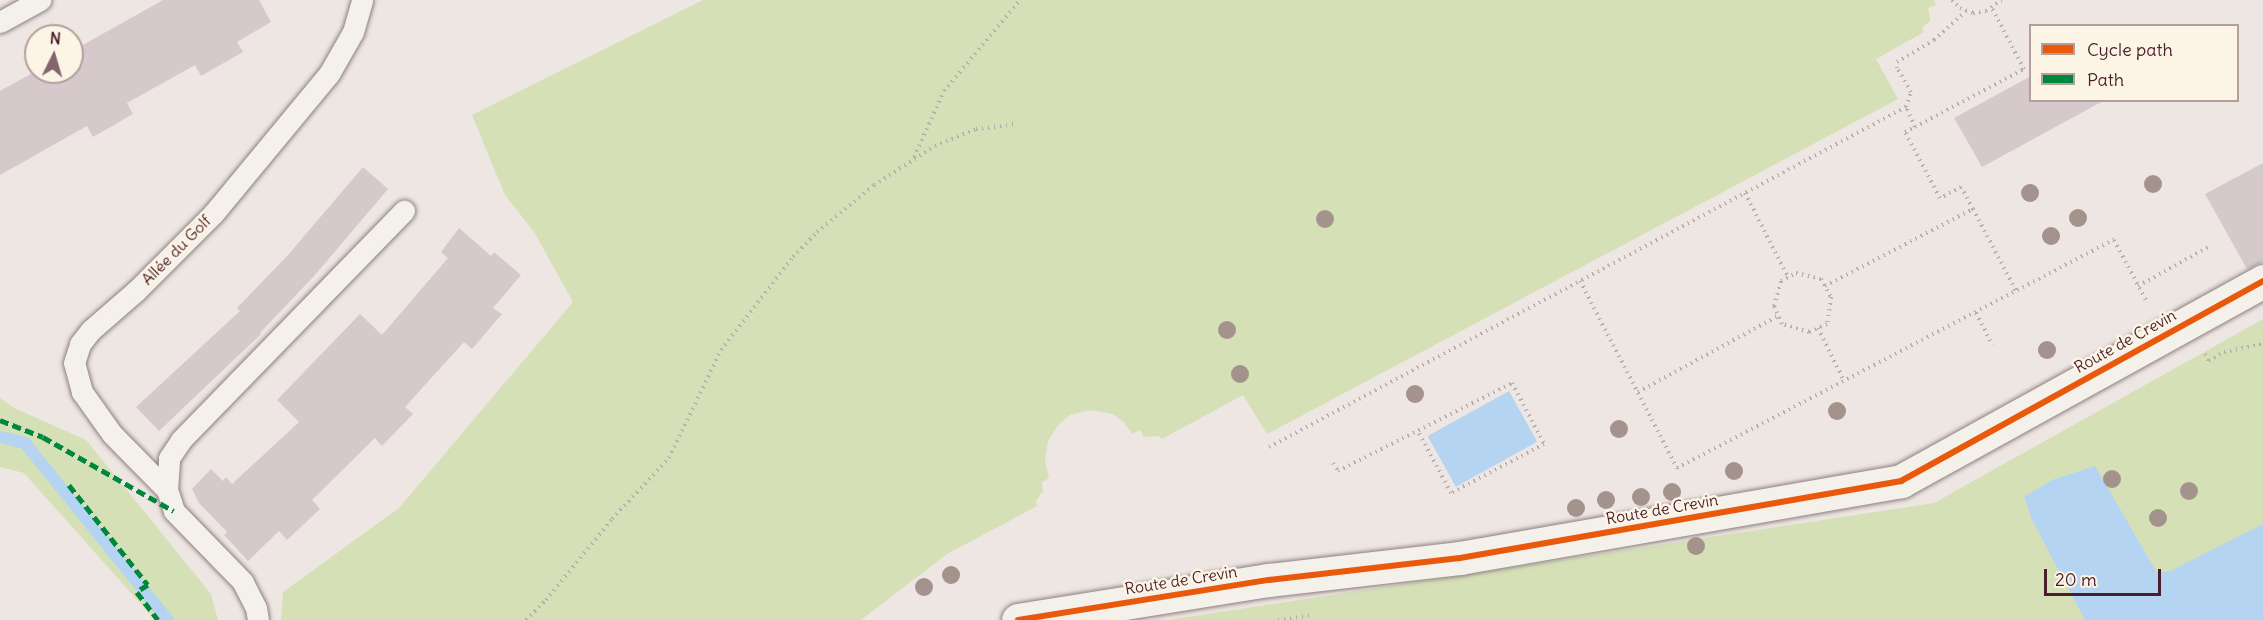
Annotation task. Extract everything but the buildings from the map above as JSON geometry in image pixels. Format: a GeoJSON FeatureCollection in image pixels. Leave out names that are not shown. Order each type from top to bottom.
{"type":"FeatureCollection","features":[{"type":"Feature","properties":{"kind":"street","name":"Route de Crevin"},"geometry":{"type":"LineString","coordinates":[[1018,620],[1269,580],[1460,558],[1878,487],[1901,481],[2263,281]]}},
{"type":"Feature","properties":{"kind":"lane"},"geometry":{"type":"LineString","coordinates":[[0,22],[40,0]]}},
{"type":"Feature","properties":{"kind":"lane","name":"Allée du Golf"},"geometry":{"type":"LineString","coordinates":[[258,620],[256,608],[243,582],[174,511],[166,490],[112,434],[82,392],[74,363],[80,344],[91,330],[137,290],[213,214],[322,82],[353,32],[362,0]]}},
{"type":"Feature","properties":{"kind":"lane"},"geometry":{"type":"LineString","coordinates":[[166,490],[167,470],[173,450],[404,211]]}},
{"type":"Feature","properties":{"kind":"path"},"geometry":{"type":"LineString","coordinates":[[913,158],[944,91],[1020,0]]}},
{"type":"Feature","properties":{"kind":"path"},"geometry":{"type":"LineString","coordinates":[[1952,0],[1966,11],[1979,13],[1992,8],[2001,0]]}},
{"type":"Feature","properties":{"kind":"path"},"geometry":{"type":"LineString","coordinates":[[1992,8],[2025,69],[1905,132],[1940,198],[1961,187],[2016,291]]}},
{"type":"Feature","properties":{"kind":"path"},"geometry":{"type":"LineString","coordinates":[[1269,447],[1906,107],[1911,92],[1897,68],[1898,62],[1934,40],[1966,11]]}},
{"type":"Feature","properties":{"kind":"path"},"geometry":{"type":"LineString","coordinates":[[1906,107],[1916,127]]}},
{"type":"Feature","properties":{"kind":"path"},"geometry":{"type":"LineString","coordinates":[[526,620],[546,600],[612,519],[669,458],[721,350],[793,256],[841,210],[913,158],[976,129],[1017,124]]}},
{"type":"Feature","properties":{"kind":"path"},"geometry":{"type":"LineString","coordinates":[[1745,193],[1788,277]]}},
{"type":"Feature","properties":{"kind":"path"},"geometry":{"type":"LineString","coordinates":[[1825,286],[1972,209]]}},
{"type":"Feature","properties":{"kind":"path"},"geometry":{"type":"LineString","coordinates":[[1580,281],[1677,468],[2114,240],[2164,335]]}},
{"type":"Feature","properties":{"kind":"path"},"geometry":{"type":"LineString","coordinates":[[2138,286],[2210,246]]}},
{"type":"Feature","properties":{"kind":"path"},"geometry":{"type":"LineString","coordinates":[[1796,273],[1821,279],[1825,286],[1831,297],[1827,324],[1809,332],[1782,324],[1774,306],[1781,281],[1796,273]]}},
{"type":"Feature","properties":{"kind":"path"},"geometry":{"type":"LineString","coordinates":[[1976,313],[1992,345]]}},
{"type":"Feature","properties":{"kind":"path"},"geometry":{"type":"LineString","coordinates":[[1638,392],[1778,316]]}},
{"type":"Feature","properties":{"kind":"path"},"geometry":{"type":"LineString","coordinates":[[1818,328],[1844,381]]}},
{"type":"Feature","properties":{"kind":"path"},"geometry":{"type":"LineString","coordinates":[[1334,463],[1338,471],[1512,383],[1544,444],[1451,493],[1418,431]]}},
{"type":"Feature","properties":{"kind":"green space"},"geometry":{"type":"Polygon","coordinates":[[[703,0],[1934,0],[1936,5],[1928,8],[1930,21],[1922,28],[1924,32],[1876,59],[1898,99],[1267,434],[1243,395],[1162,439],[1159,436],[1144,437],[1140,430],[1132,434],[1124,422],[1113,414],[1090,410],[1070,415],[1058,425],[1048,441],[1045,460],[1049,478],[1042,482],[1043,491],[1036,501],[1037,506],[947,554],[861,620],[281,620],[283,592],[399,508],[573,302],[534,232],[505,195],[472,115],[703,0]]]}},
{"type":"Feature","properties":{"kind":"green space"},"geometry":{"type":"Polygon","coordinates":[[[2263,319],[2263,620],[1168,620],[1934,503],[2263,319]]]}},
{"type":"Feature","properties":{"kind":"green space"},"geometry":{"type":"Polygon","coordinates":[[[0,398],[14,408],[86,440],[211,594],[218,620],[155,620],[24,473],[0,467],[0,398]]]}},
{"type":"Feature","properties":{"kind":"water"},"geometry":{"type":"Polygon","coordinates":[[[1509,391],[1537,442],[1456,487],[1428,436],[1509,391]]]}},
{"type":"Feature","properties":{"kind":"water"},"geometry":{"type":"Polygon","coordinates":[[[2095,466],[2156,571],[2168,572],[2263,524],[2263,620],[2085,620],[2032,520],[2024,497],[2052,480],[2095,466]]]}},
{"type":"Feature","properties":{"kind":"waterway"},"geometry":{"type":"LineString","coordinates":[[0,437],[25,443],[168,620]]}},
{"type":"Feature","properties":{"kind":"marked path"},"geometry":{"type":"LineString","coordinates":[[0,420],[43,437],[174,511]]}},
{"type":"Feature","properties":{"kind":"marked path"},"geometry":{"type":"LineString","coordinates":[[69,485],[148,585],[137,592],[158,620]]}},
{"type":"Feature","properties":{"kind":"cycle path"},"geometry":{"type":"LineString","coordinates":[[1018,620],[1269,580],[1460,558],[1901,481],[2263,281]]}}]}
